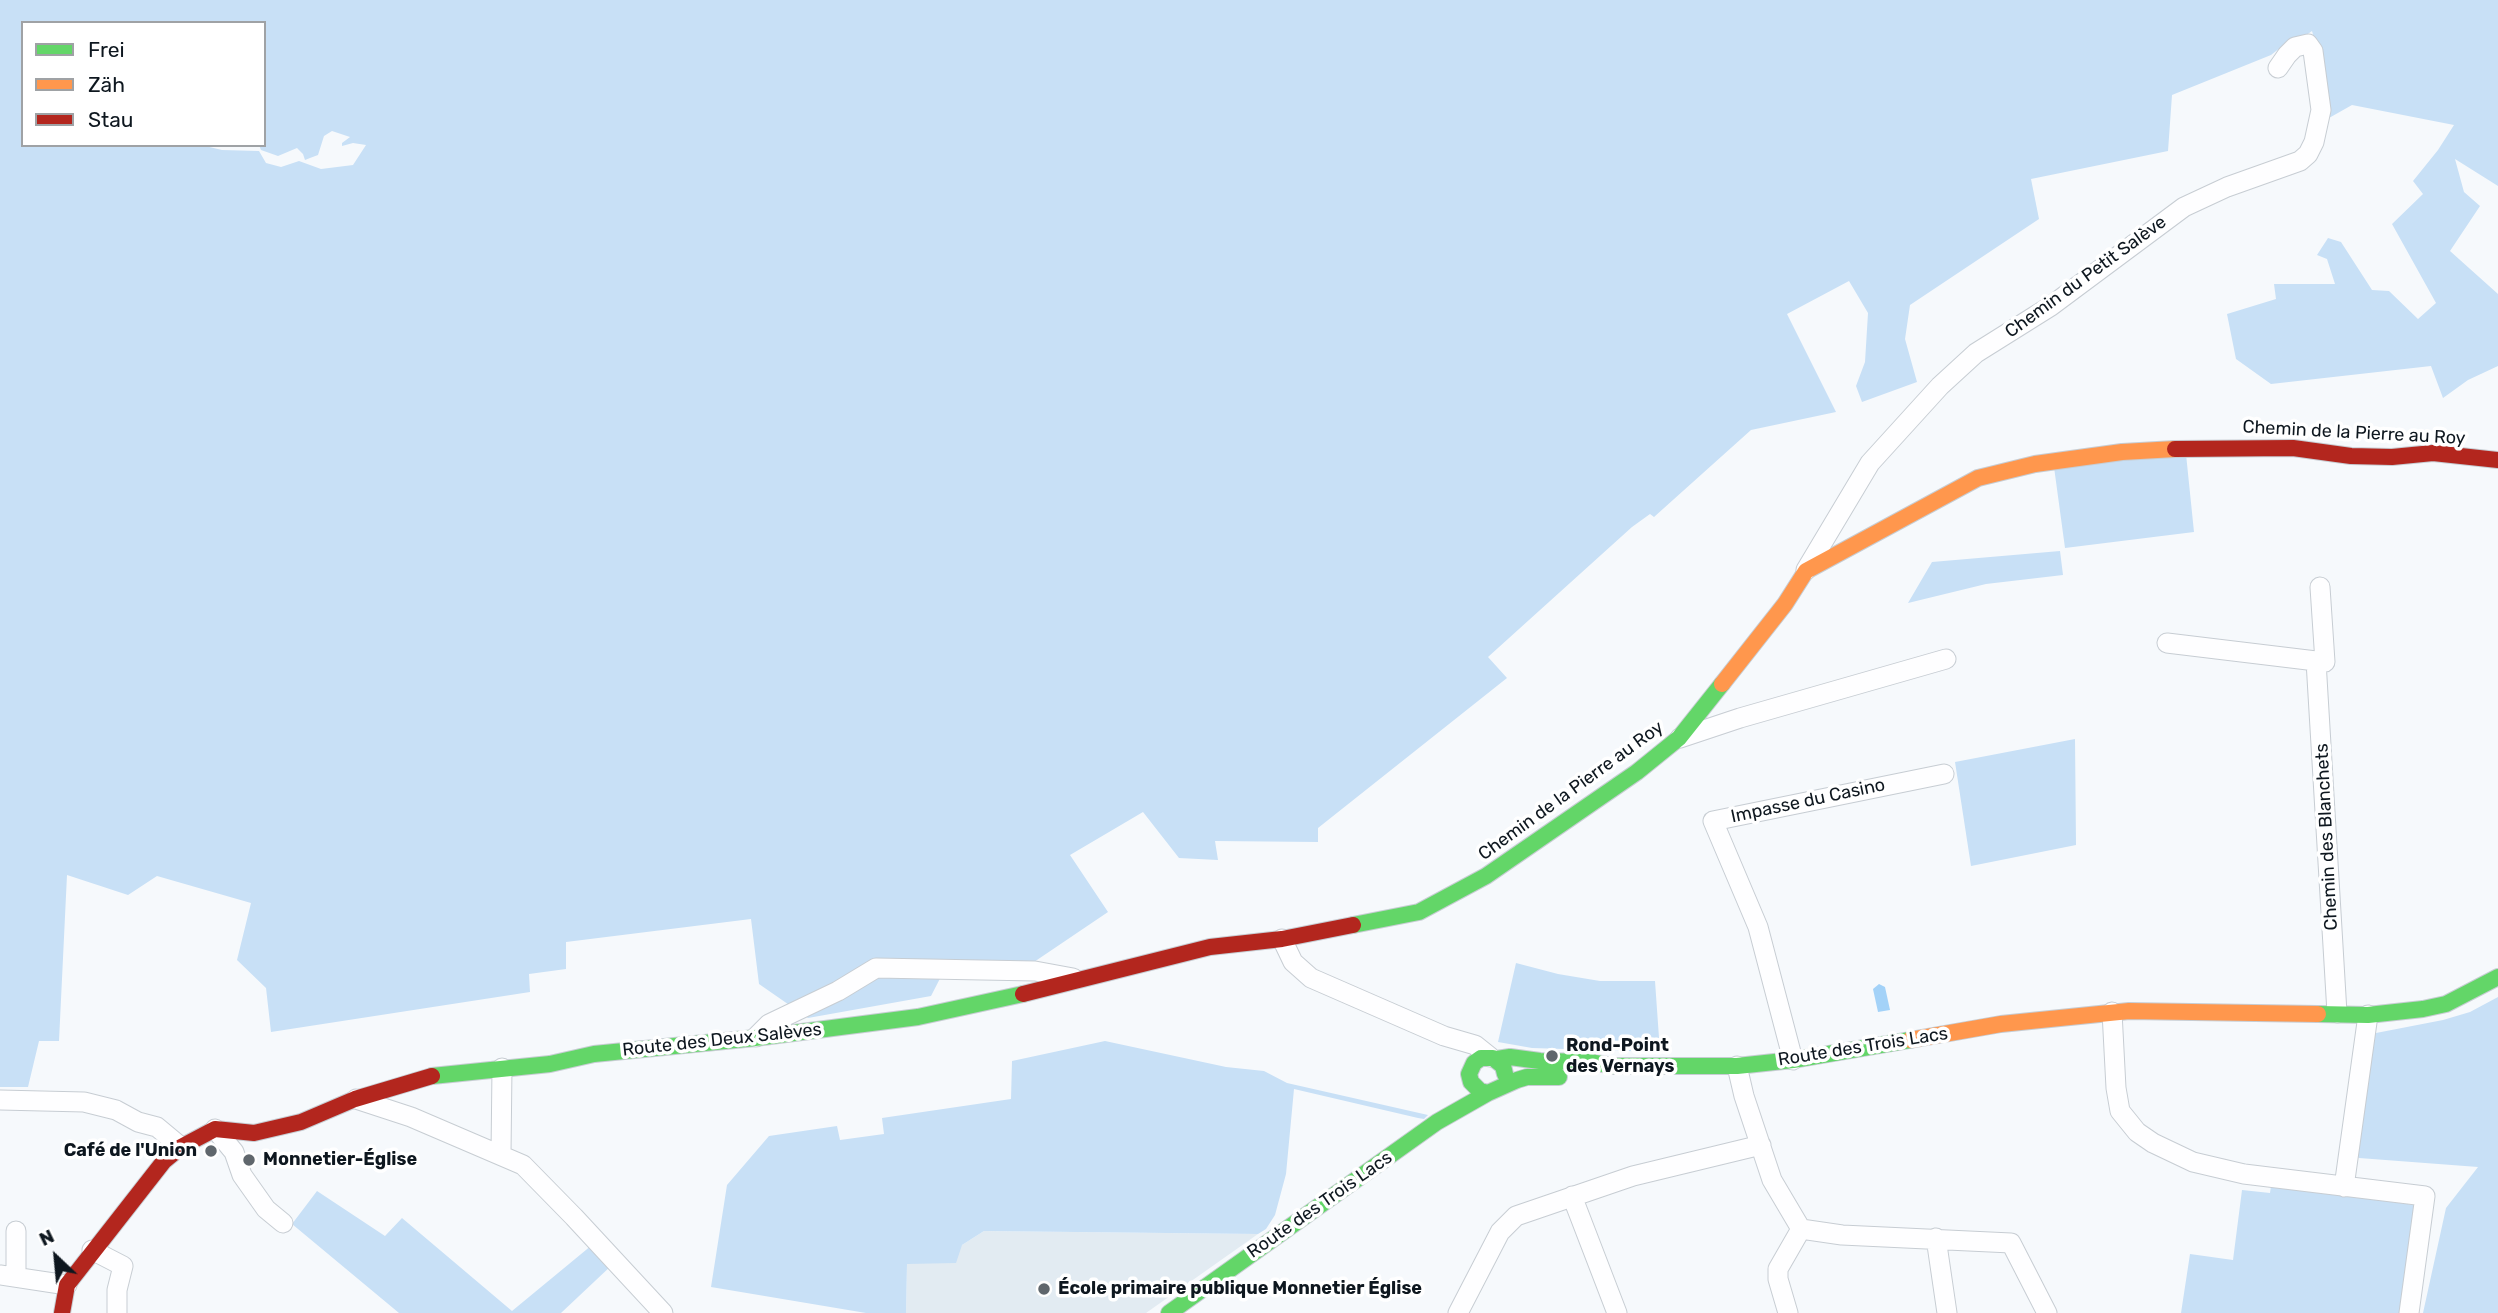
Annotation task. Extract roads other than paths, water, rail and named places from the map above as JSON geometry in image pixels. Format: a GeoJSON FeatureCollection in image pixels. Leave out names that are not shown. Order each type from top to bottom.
{"type":"FeatureCollection","features":[{"type":"Feature","properties":{"kind":"street","name":"Chemin du Petit Salève"},"geometry":{"type":"LineString","coordinates":[[1806,570],[1870,463],[1932,395],[1976,353],[2051,306],[2184,207],[2227,187],[2301,161],[2308,154],[2314,142],[2321,110],[2314,51],[2308,44],[2295,47],[2278,68]]}},
{"type":"Feature","properties":{"kind":"street","name":"Chemin de la Pierre au Roy"},"geometry":{"type":"LineString","coordinates":[[1282,939],[1419,912],[1450,897],[1513,858],[1637,772],[1679,738],[1785,604],[1806,570],[1962,485],[1991,474],[2035,464],[2122,452],[2203,447],[2293,448],[2338,455],[2392,457],[2433,453],[2498,460]]}},
{"type":"Feature","properties":{"kind":"street","name":"Chemin des Blanchets"},"geometry":{"type":"LineString","coordinates":[[2320,587],[2325,662],[2316,661],[2337,1013]]}},
{"type":"Feature","properties":{"kind":"street"},"geometry":{"type":"LineString","coordinates":[[2167,643],[2316,661]]}},
{"type":"Feature","properties":{"kind":"street"},"geometry":{"type":"LineString","coordinates":[[1679,738],[1946,659]]}},
{"type":"Feature","properties":{"kind":"street","name":"Impasse du Casino"},"geometry":{"type":"LineString","coordinates":[[1793,1060],[1770,968],[1751,907],[1713,821],[1944,774]]}},
{"type":"Feature","properties":{"kind":"street"},"geometry":{"type":"LineString","coordinates":[[1282,939],[1293,962],[1311,978],[1444,1036],[1475,1045],[1505,1070],[1505,1079],[1494,1090],[1476,1089],[1461,1055],[1444,1036]]}},
{"type":"Feature","properties":{"kind":"street","name":"Route des Deux Salèves"},"geometry":{"type":"LineString","coordinates":[[215,1129],[254,1133],[301,1122],[355,1099],[439,1074],[550,1064],[594,1054],[755,1038],[918,1017],[1210,947],[1282,939]]}},
{"type":"Feature","properties":{"kind":"street"},"geometry":{"type":"LineString","coordinates":[[755,1038],[769,1024],[876,968],[1035,971],[1078,979]]}},
{"type":"Feature","properties":{"kind":"street","name":"Route des Trois Lacs"},"geometry":{"type":"LineString","coordinates":[[1493,1058],[1591,1062],[1613,1066],[1737,1066],[1793,1060],[2001,1024],[2112,1012],[2368,1015],[2423,1009],[2446,1004],[2498,977]]}},
{"type":"Feature","properties":{"kind":"street"},"geometry":{"type":"LineString","coordinates":[[2112,1012],[2121,1115],[2129,1125],[2153,1143],[2175,1155],[2210,1167],[2244,1174],[2425,1196],[2409,1313]]}},
{"type":"Feature","properties":{"kind":"street"},"geometry":{"type":"LineString","coordinates":[[2344,1187],[2368,1015]]}},
{"type":"Feature","properties":{"kind":"street"},"geometry":{"type":"LineString","coordinates":[[1470,1074],[1477,1060],[1493,1058]]}},
{"type":"Feature","properties":{"kind":"street","name":"Route des Trois Lacs"},"geometry":{"type":"LineString","coordinates":[[1168,1313],[1437,1122],[1494,1090],[1527,1077],[1554,1078],[1613,1066]]}},
{"type":"Feature","properties":{"kind":"street"},"geometry":{"type":"LineString","coordinates":[[1737,1066],[1772,1180],[1801,1229],[1842,1236],[2011,1243],[2047,1313]]}},
{"type":"Feature","properties":{"kind":"street"},"geometry":{"type":"LineString","coordinates":[[501,1154],[502,1068]]}},
{"type":"Feature","properties":{"kind":"street","name":"Route des Trois Lacs"},"geometry":{"type":"LineString","coordinates":[[1437,1122],[1456,1101],[1470,1074]]}},
{"type":"Feature","properties":{"kind":"street"},"geometry":{"type":"LineString","coordinates":[[355,1099],[411,1117],[523,1165],[663,1313]]}},
{"type":"Feature","properties":{"kind":"street"},"geometry":{"type":"LineString","coordinates":[[0,1100],[84,1102],[116,1110],[138,1122],[157,1127],[181,1147]]}},
{"type":"Feature","properties":{"kind":"street"},"geometry":{"type":"LineString","coordinates":[[62,1313],[67,1285],[164,1161],[181,1147],[215,1129],[234,1152],[242,1175],[266,1209],[283,1223]]}},
{"type":"Feature","properties":{"kind":"street"},"geometry":{"type":"LineString","coordinates":[[1458,1313],[1504,1226],[1526,1212],[1633,1176],[1761,1145]]}},
{"type":"Feature","properties":{"kind":"street"},"geometry":{"type":"LineString","coordinates":[[1572,1196],[1617,1313]]}},
{"type":"Feature","properties":{"kind":"street"},"geometry":{"type":"LineString","coordinates":[[1788,1313],[1778,1279],[1778,1269],[1801,1229]]}},
{"type":"Feature","properties":{"kind":"street"},"geometry":{"type":"LineString","coordinates":[[16,1231],[8,1276],[67,1285]]}},
{"type":"Feature","properties":{"kind":"street"},"geometry":{"type":"LineString","coordinates":[[1936,1238],[1947,1313]]}},
{"type":"Feature","properties":{"kind":"street"},"geometry":{"type":"LineString","coordinates":[[92,1250],[123,1266],[117,1290],[117,1313]]}},
{"type":"Feature","properties":{"kind":"water"},"geometry":{"type":"Polygon","coordinates":[[[1879,984],[1885,987],[1890,1010],[1878,1012],[1873,989],[1879,984]]]}},
{"type":"Feature","properties":{"kind":"place","name":"Rond-Point des Vernays"},"geometry":{"type":"Point","coordinates":[1552,1056]}},
{"type":"Feature","properties":{"kind":"place","name":"Café de l'Union"},"geometry":{"type":"Point","coordinates":[211,1151]}},
{"type":"Feature","properties":{"kind":"place","name":"Monnetier-Église"},"geometry":{"type":"Point","coordinates":[249,1160]}},
{"type":"Feature","properties":{"kind":"place","name":"École primaire publique Monnetier Église"},"geometry":{"type":"Point","coordinates":[1044,1289]}}]}
